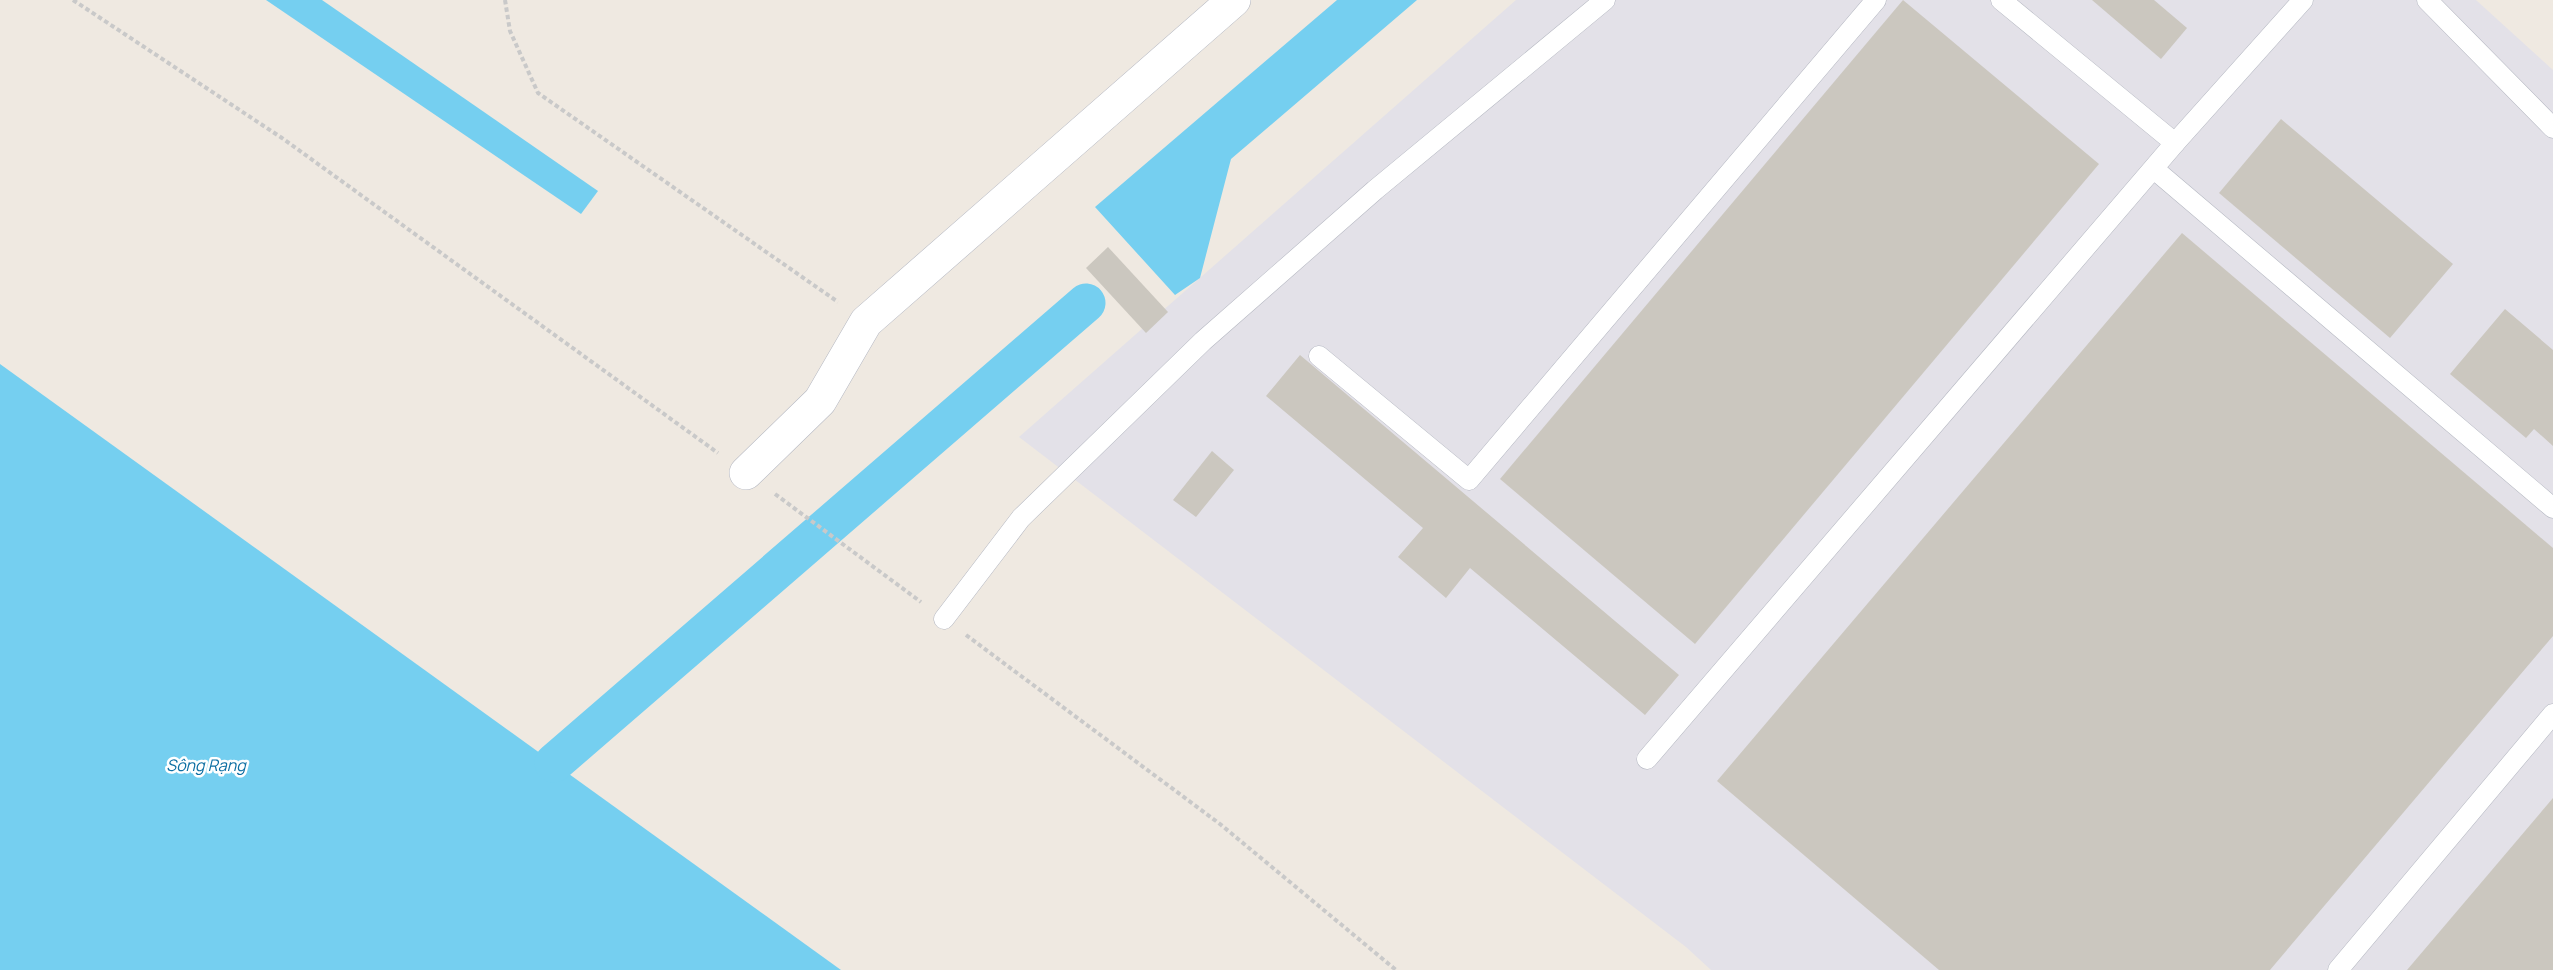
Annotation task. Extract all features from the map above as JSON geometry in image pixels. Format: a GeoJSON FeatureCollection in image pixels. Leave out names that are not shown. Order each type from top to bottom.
{"type":"FeatureCollection","features":[{"type":"Feature","properties":{"kind":"street"},"geometry":{"type":"LineString","coordinates":[[746,473],[820,401],[866,322],[1234,0]]}},
{"type":"Feature","properties":{"kind":"lane"},"geometry":{"type":"LineString","coordinates":[[944,619],[1021,518],[1203,341],[1375,190],[1605,0]]}},
{"type":"Feature","properties":{"kind":"lane"},"geometry":{"type":"LineString","coordinates":[[1319,356],[1469,480],[1876,0]]}},
{"type":"Feature","properties":{"kind":"lane"},"geometry":{"type":"LineString","coordinates":[[2001,0],[2175,143]]}},
{"type":"Feature","properties":{"kind":"lane"},"geometry":{"type":"LineString","coordinates":[[1647,759],[2175,143],[2303,0]]}},
{"type":"Feature","properties":{"kind":"lane"},"geometry":{"type":"LineString","coordinates":[[2427,0],[2553,128]]}},
{"type":"Feature","properties":{"kind":"lane"},"geometry":{"type":"LineString","coordinates":[[2154,169],[2553,508]]}},
{"type":"Feature","properties":{"kind":"lane"},"geometry":{"type":"LineString","coordinates":[[2338,970],[2553,714]]}},
{"type":"Feature","properties":{"kind":"path"},"geometry":{"type":"LineString","coordinates":[[505,0],[510,31],[538,93],[866,322]]}},
{"type":"Feature","properties":{"kind":"shaded area"},"geometry":{"type":"Polygon","coordinates":[[[1516,0],[2476,0],[2553,70],[2553,970],[1711,970],[1686,947],[1019,437],[1516,0]]]}},
{"type":"Feature","properties":{"kind":"water"},"geometry":{"type":"Polygon","coordinates":[[[266,0],[322,0],[598,191],[581,214],[266,0]]]}},
{"type":"Feature","properties":{"kind":"water"},"geometry":{"type":"Polygon","coordinates":[[[1337,0],[1417,0],[1231,159],[1200,278],[1175,295],[1095,207],[1337,0]]]}},
{"type":"Feature","properties":{"kind":"water","name":"Sông Rạng"},"geometry":{"type":"Polygon","coordinates":[[[0,364],[841,970],[0,970],[0,364]]]}},
{"type":"Feature","properties":{"kind":"building"},"geometry":{"type":"Polygon","coordinates":[[[1903,0],[2099,164],[1695,644],[1500,479],[1903,0]]]}},
{"type":"Feature","properties":{"kind":"building"},"geometry":{"type":"Polygon","coordinates":[[[2092,0],[2154,0],[2187,28],[2161,59],[2092,0]]]}},
{"type":"Feature","properties":{"kind":"building"},"geometry":{"type":"Polygon","coordinates":[[[2281,119],[2453,264],[2390,338],[2219,193],[2281,119]]]}},
{"type":"Feature","properties":{"kind":"building"},"geometry":{"type":"Polygon","coordinates":[[[2182,233],[2553,548],[2553,636],[2270,970],[1939,970],[1717,781],[2182,233]]]}},
{"type":"Feature","properties":{"kind":"building"},"geometry":{"type":"Polygon","coordinates":[[[1108,247],[1168,312],[1146,333],[1086,268],[1108,247]]]}},
{"type":"Feature","properties":{"kind":"building"},"geometry":{"type":"Polygon","coordinates":[[[2505,309],[2553,350],[2553,446],[2534,429],[2526,438],[2450,374],[2505,309]]]}},
{"type":"Feature","properties":{"kind":"building"},"geometry":{"type":"Polygon","coordinates":[[[1300,355],[1679,675],[1645,715],[1470,568],[1446,598],[1398,557],[1423,528],[1266,396],[1300,355]]]}},
{"type":"Feature","properties":{"kind":"building"},"geometry":{"type":"Polygon","coordinates":[[[1212,451],[1234,470],[1196,517],[1173,500],[1212,451]]]}},
{"type":"Feature","properties":{"kind":"building"},"geometry":{"type":"Polygon","coordinates":[[[2553,798],[2553,970],[2407,970],[2553,798]]]}},
{"type":"Feature","properties":{"kind":"waterway"},"geometry":{"type":"LineString","coordinates":[[554,763],[1086,303]]}}]}
